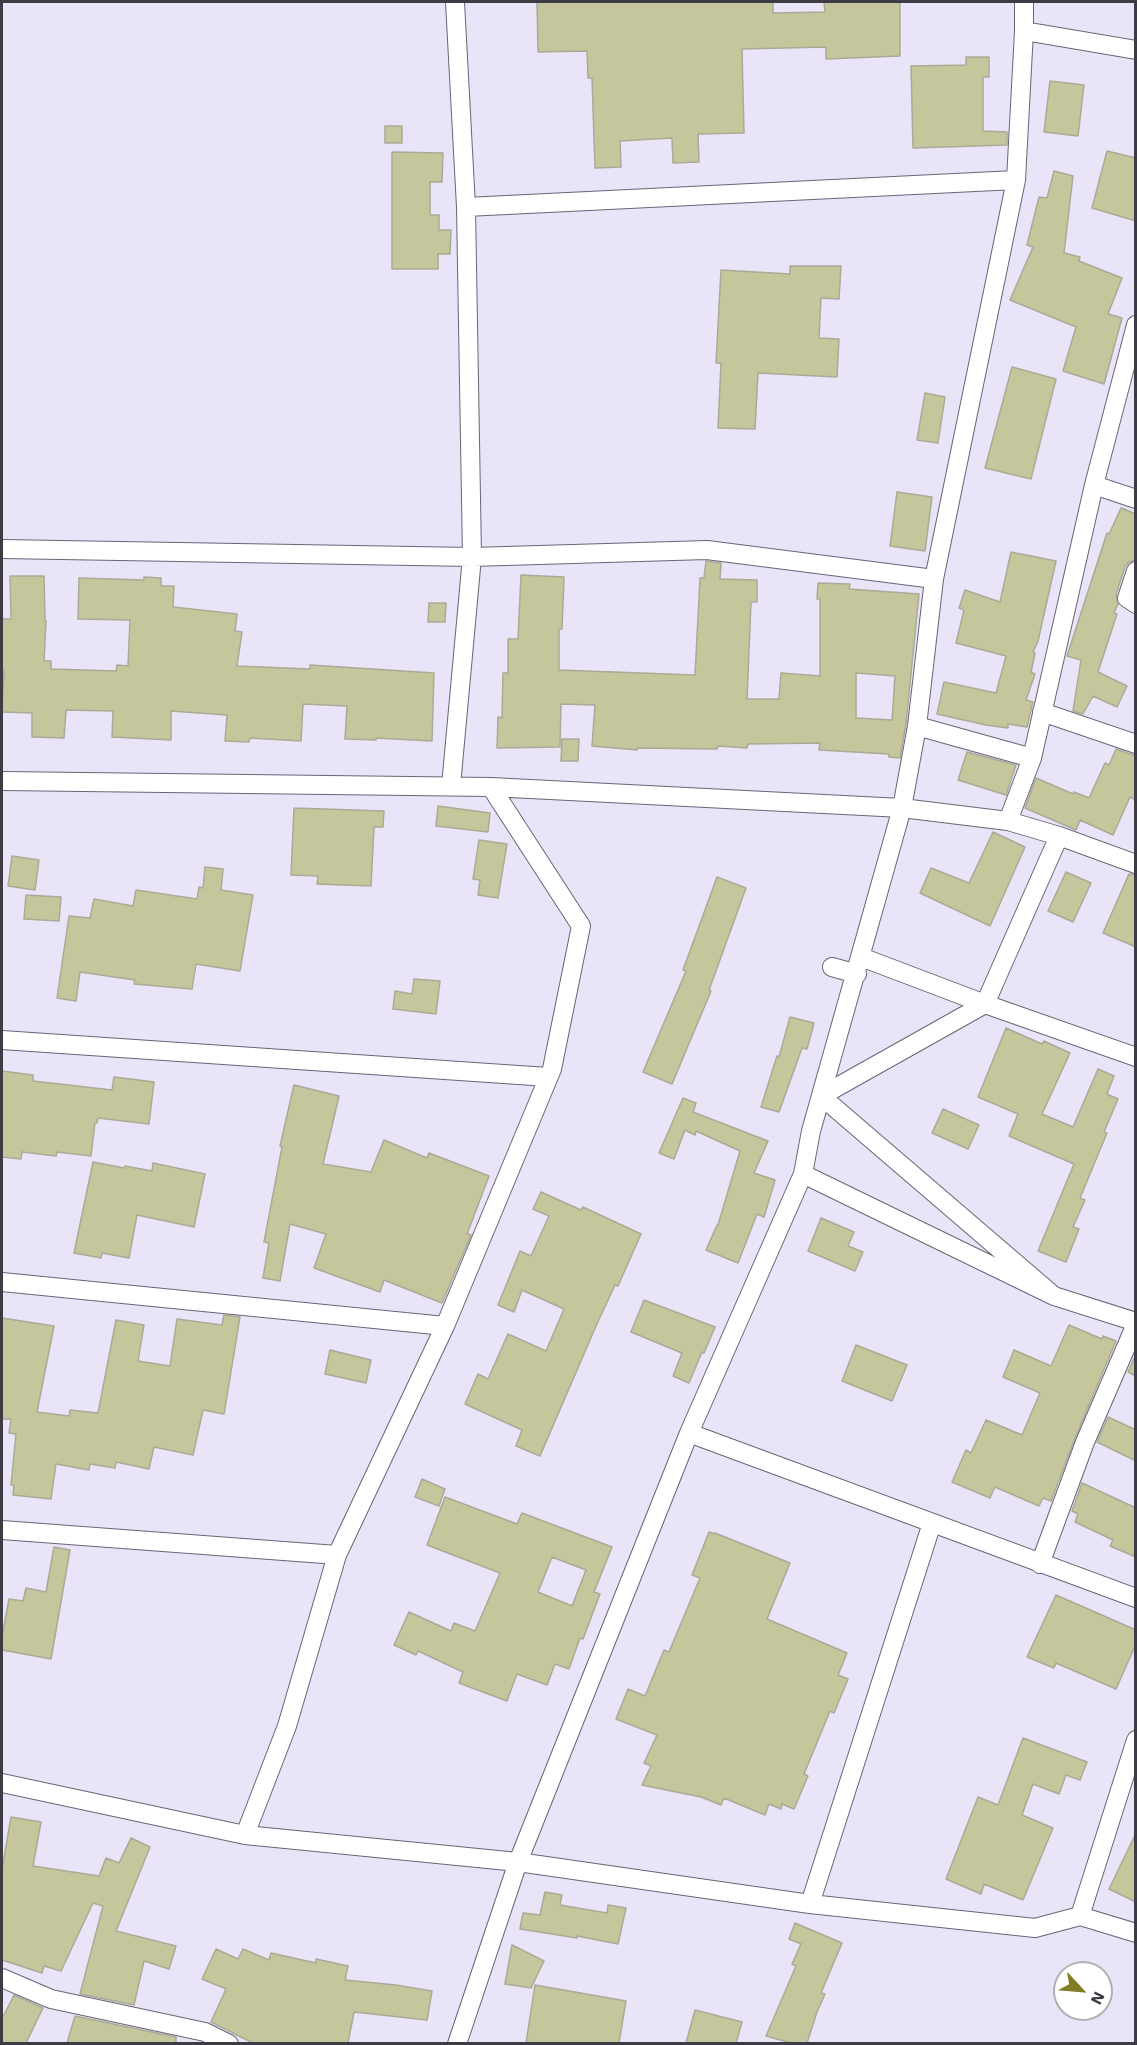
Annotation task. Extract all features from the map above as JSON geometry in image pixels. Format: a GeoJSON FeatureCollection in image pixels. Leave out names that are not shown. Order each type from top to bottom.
{"type":"FeatureCollection","features":[{"type":"Feature","properties":{"kind":"street"},"geometry":{"type":"LineString","coordinates":[[451,786],[472,557],[466,207],[455,2]]}},
{"type":"Feature","properties":{"kind":"street"},"geometry":{"type":"LineString","coordinates":[[457,2043],[518,1862],[689,1433],[803,1174],[811,1131],[902,808],[917,726],[933,579],[1016,180],[1024,2]]}},
{"type":"Feature","properties":{"kind":"street"},"geometry":{"type":"LineString","coordinates":[[1024,31],[1136,50]]}},
{"type":"Feature","properties":{"kind":"street"},"geometry":{"type":"LineString","coordinates":[[466,207],[1016,180]]}},
{"type":"Feature","properties":{"kind":"street"},"geometry":{"type":"LineString","coordinates":[[1008,821],[1032,758],[1094,485],[1136,325]]}},
{"type":"Feature","properties":{"kind":"street"},"geometry":{"type":"LineString","coordinates":[[1094,485],[1136,499]]}},
{"type":"Feature","properties":{"kind":"street"},"geometry":{"type":"LineString","coordinates":[[2,549],[472,557],[707,550],[933,579]]}},
{"type":"Feature","properties":{"kind":"street"},"geometry":{"type":"LineString","coordinates":[[1136,571],[1127,598],[1136,604]]}},
{"type":"Feature","properties":{"kind":"street"},"geometry":{"type":"LineString","coordinates":[[1041,712],[1136,744]]}},
{"type":"Feature","properties":{"kind":"street"},"geometry":{"type":"LineString","coordinates":[[917,726],[1032,758]]}},
{"type":"Feature","properties":{"kind":"street"},"geometry":{"type":"LineString","coordinates":[[2,781],[491,787],[902,808],[1008,821],[1059,836],[1136,864]]}},
{"type":"Feature","properties":{"kind":"street"},"geometry":{"type":"LineString","coordinates":[[245,1835],[287,1726],[337,1555],[445,1326],[552,1068],[581,926],[491,787]]}},
{"type":"Feature","properties":{"kind":"street"},"geometry":{"type":"LineString","coordinates":[[821,1096],[985,1004],[1059,836]]}},
{"type":"Feature","properties":{"kind":"street"},"geometry":{"type":"LineString","coordinates":[[832,967],[859,965],[985,1004],[1136,1057]]}},
{"type":"Feature","properties":{"kind":"street"},"geometry":{"type":"LineString","coordinates":[[2,1040],[548,1077]]}},
{"type":"Feature","properties":{"kind":"street"},"geometry":{"type":"LineString","coordinates":[[821,1096],[1054,1296]]}},
{"type":"Feature","properties":{"kind":"street"},"geometry":{"type":"LineString","coordinates":[[803,1174],[1054,1296],[1136,1323],[1085,1442],[1040,1564]]}},
{"type":"Feature","properties":{"kind":"street"},"geometry":{"type":"LineString","coordinates":[[2,1282],[445,1326]]}},
{"type":"Feature","properties":{"kind":"street"},"geometry":{"type":"LineString","coordinates":[[689,1433],[1136,1598]]}},
{"type":"Feature","properties":{"kind":"street"},"geometry":{"type":"LineString","coordinates":[[810,1904],[932,1523]]}},
{"type":"Feature","properties":{"kind":"street"},"geometry":{"type":"LineString","coordinates":[[2,1530],[337,1555]]}},
{"type":"Feature","properties":{"kind":"street"},"geometry":{"type":"LineString","coordinates":[[1080,1916],[1136,1740]]}},
{"type":"Feature","properties":{"kind":"street"},"geometry":{"type":"LineString","coordinates":[[2,1783],[245,1835],[518,1862],[810,1904],[1035,1928],[1080,1916],[1136,1933]]}},
{"type":"Feature","properties":{"kind":"street"},"geometry":{"type":"LineString","coordinates":[[2,1978],[51,1999],[205,2032],[229,2043]]}},
{"type":"Feature","properties":{"kind":"building"},"geometry":{"type":"Polygon","coordinates":[[[537,2],[773,2],[773,13],[825,12],[824,2],[900,2],[900,56],[826,59],[826,47],[742,49],[744,133],[698,134],[699,162],[673,163],[672,138],[620,141],[621,167],[595,168],[592,78],[588,78],[587,51],[538,52],[537,2]]]}},
{"type":"Feature","properties":{"kind":"building"},"geometry":{"type":"Polygon","coordinates":[[[966,57],[989,57],[989,77],[983,77],[983,131],[1007,132],[1007,145],[913,148],[911,66],[966,65],[966,57]]]}},
{"type":"Feature","properties":{"kind":"building"},"geometry":{"type":"Polygon","coordinates":[[[1050,81],[1084,85],[1078,136],[1044,132],[1050,81]]]}},
{"type":"Feature","properties":{"kind":"building"},"geometry":{"type":"Polygon","coordinates":[[[385,126],[402,126],[402,143],[385,143],[385,126]]]}},
{"type":"Feature","properties":{"kind":"building"},"geometry":{"type":"Polygon","coordinates":[[[1107,151],[1136,158],[1136,221],[1092,208],[1107,151]]]}},
{"type":"Feature","properties":{"kind":"building"},"geometry":{"type":"Polygon","coordinates":[[[392,152],[443,153],[442,182],[430,182],[430,215],[439,215],[439,230],[451,230],[450,254],[438,254],[438,269],[392,269],[392,152]]]}},
{"type":"Feature","properties":{"kind":"building"},"geometry":{"type":"Polygon","coordinates":[[[1054,171],[1073,176],[1064,253],[1080,257],[1079,261],[1122,278],[1108,314],[1122,318],[1104,384],[1063,371],[1076,327],[1010,300],[1033,247],[1027,245],[1039,197],[1047,198],[1054,171]]]}},
{"type":"Feature","properties":{"kind":"building"},"geometry":{"type":"Polygon","coordinates":[[[790,266],[841,266],[839,299],[821,298],[819,338],[839,339],[837,377],[758,373],[755,429],[718,428],[721,363],[716,363],[721,270],[790,274],[790,266]]]}},
{"type":"Feature","properties":{"kind":"building"},"geometry":{"type":"Polygon","coordinates":[[[1012,367],[1056,379],[1031,479],[985,468],[1012,367]]]}},
{"type":"Feature","properties":{"kind":"building"},"geometry":{"type":"Polygon","coordinates":[[[925,393],[945,397],[938,443],[917,440],[925,393]]]}},
{"type":"Feature","properties":{"kind":"building"},"geometry":{"type":"Polygon","coordinates":[[[897,492],[932,497],[925,551],[890,546],[897,492]]]}},
{"type":"Feature","properties":{"kind":"building"},"geometry":{"type":"Polygon","coordinates":[[[1121,508],[1136,514],[1136,560],[1129,562],[1125,567],[1116,594],[1118,604],[1114,613],[1117,614],[1098,672],[1127,686],[1117,707],[1093,696],[1083,714],[1073,711],[1081,660],[1067,656],[1107,533],[1109,534],[1121,508]]]}},
{"type":"Feature","properties":{"kind":"building"},"geometry":{"type":"Polygon","coordinates":[[[1011,552],[1056,561],[1038,641],[1033,652],[1035,653],[1031,672],[1035,674],[1026,700],[1033,702],[1027,727],[1008,724],[1008,728],[986,725],[937,714],[944,682],[996,693],[1006,656],[956,643],[964,610],[959,608],[965,590],[1000,602],[1011,552]]]}},
{"type":"Feature","properties":{"kind":"building"},"geometry":{"type":"Polygon","coordinates":[[[706,561],[721,563],[720,579],[757,580],[757,602],[751,602],[747,699],[779,699],[781,673],[820,676],[818,583],[850,584],[849,589],[919,594],[906,724],[900,758],[889,757],[889,754],[819,750],[820,743],[748,744],[747,748],[718,746],[717,749],[637,748],[637,750],[592,746],[595,705],[561,704],[560,747],[497,748],[498,717],[502,718],[503,673],[508,673],[508,639],[518,639],[521,575],[564,577],[562,629],[559,629],[559,670],[695,675],[700,578],[704,578],[706,561]],[[856,673],[856,718],[892,720],[895,676],[856,673]]]}},
{"type":"Feature","properties":{"kind":"building"},"geometry":{"type":"Polygon","coordinates":[[[10,576],[44,576],[46,621],[44,661],[51,661],[51,669],[116,671],[117,665],[128,666],[130,620],[78,619],[79,578],[144,580],[144,577],[161,578],[161,586],[174,586],[173,607],[237,614],[235,631],[242,632],[237,666],[310,669],[310,665],[434,673],[432,741],[345,739],[347,706],[303,704],[301,741],[250,738],[249,742],[225,741],[227,715],[171,711],[171,740],[112,737],[113,711],[66,710],[64,738],[32,737],[32,713],[2,712],[4,670],[2,670],[2,619],[11,619],[10,576]]]}},
{"type":"Feature","properties":{"kind":"building"},"geometry":{"type":"Polygon","coordinates":[[[429,603],[446,603],[445,622],[428,622],[429,603]]]}},
{"type":"Feature","properties":{"kind":"building"},"geometry":{"type":"Polygon","coordinates":[[[562,739],[579,739],[578,761],[561,761],[562,739]]]}},
{"type":"Feature","properties":{"kind":"building"},"geometry":{"type":"Polygon","coordinates":[[[1116,749],[1136,756],[1136,800],[1130,797],[1113,835],[1080,820],[1076,830],[1025,808],[1036,778],[1073,794],[1074,792],[1089,798],[1105,763],[1109,765],[1116,749]]]}},
{"type":"Feature","properties":{"kind":"building"},"geometry":{"type":"Polygon","coordinates":[[[967,752],[1016,765],[1006,795],[958,780],[967,752]]]}},
{"type":"Feature","properties":{"kind":"building"},"geometry":{"type":"Polygon","coordinates":[[[438,806],[490,813],[488,832],[436,826],[438,806]]]}},
{"type":"Feature","properties":{"kind":"building"},"geometry":{"type":"Polygon","coordinates":[[[294,808],[384,811],[383,827],[374,827],[371,886],[317,884],[318,876],[291,875],[294,808]]]}},
{"type":"Feature","properties":{"kind":"building"},"geometry":{"type":"Polygon","coordinates":[[[993,832],[1025,847],[990,926],[920,893],[931,868],[969,883],[993,832]]]}},
{"type":"Feature","properties":{"kind":"building"},"geometry":{"type":"Polygon","coordinates":[[[479,840],[507,844],[498,898],[478,895],[480,880],[473,879],[479,840]]]}},
{"type":"Feature","properties":{"kind":"building"},"geometry":{"type":"Polygon","coordinates":[[[12,856],[39,860],[35,890],[8,886],[12,856]]]}},
{"type":"Feature","properties":{"kind":"building"},"geometry":{"type":"Polygon","coordinates":[[[205,867],[223,869],[221,890],[253,895],[240,971],[196,964],[192,989],[134,984],[135,980],[80,972],[76,1001],[57,998],[69,916],[90,918],[94,899],[133,906],[136,890],[197,899],[199,887],[203,888],[205,867]]]}},
{"type":"Feature","properties":{"kind":"building"},"geometry":{"type":"Polygon","coordinates":[[[1066,872],[1091,883],[1073,922],[1048,911],[1066,872]]]}},
{"type":"Feature","properties":{"kind":"building"},"geometry":{"type":"Polygon","coordinates":[[[1129,874],[1136,875],[1136,947],[1103,933],[1129,874]]]}},
{"type":"Feature","properties":{"kind":"building"},"geometry":{"type":"Polygon","coordinates":[[[717,877],[746,888],[709,990],[711,991],[672,1084],[643,1072],[686,971],[683,970],[717,877]]]}},
{"type":"Feature","properties":{"kind":"building"},"geometry":{"type":"Polygon","coordinates":[[[26,895],[61,897],[59,921],[24,919],[26,895]]]}},
{"type":"Feature","properties":{"kind":"building"},"geometry":{"type":"Polygon","coordinates":[[[414,979],[440,981],[436,1014],[393,1009],[395,991],[412,994],[414,979]]]}},
{"type":"Feature","properties":{"kind":"building"},"geometry":{"type":"Polygon","coordinates":[[[790,1017],[814,1023],[807,1049],[802,1048],[779,1112],[761,1107],[790,1017]]]}},
{"type":"Feature","properties":{"kind":"building"},"geometry":{"type":"Polygon","coordinates":[[[1006,1028],[1042,1044],[1044,1041],[1070,1053],[1042,1114],[1073,1127],[1098,1069],[1114,1076],[1107,1094],[1118,1099],[1104,1132],[1107,1133],[1080,1198],[1085,1200],[1073,1227],[1079,1229],[1066,1262],[1038,1251],[1074,1164],[1009,1136],[1018,1114],[978,1097],[1006,1028]]]}},
{"type":"Feature","properties":{"kind":"building"},"geometry":{"type":"Polygon","coordinates":[[[2,1071],[33,1075],[33,1081],[112,1090],[114,1077],[154,1082],[149,1124],[98,1118],[95,1123],[91,1156],[57,1152],[56,1156],[22,1152],[21,1159],[2,1157],[2,1071]]]}},
{"type":"Feature","properties":{"kind":"building"},"geometry":{"type":"Polygon","coordinates":[[[294,1085],[339,1096],[323,1164],[371,1172],[384,1140],[427,1158],[429,1153],[489,1176],[467,1234],[471,1235],[442,1303],[384,1280],[380,1292],[314,1268],[326,1234],[290,1224],[280,1281],[263,1278],[269,1243],[264,1242],[282,1147],[280,1146],[294,1085]]]}},
{"type":"Feature","properties":{"kind":"building"},"geometry":{"type":"Polygon","coordinates":[[[683,1098],[696,1103],[693,1112],[768,1141],[754,1173],[775,1180],[764,1217],[757,1214],[738,1263],[706,1250],[718,1225],[740,1151],[696,1131],[695,1135],[685,1130],[674,1159],[659,1153],[683,1098]]]}},
{"type":"Feature","properties":{"kind":"building"},"geometry":{"type":"Polygon","coordinates":[[[943,1109],[979,1125],[968,1149],[932,1133],[943,1109]]]}},
{"type":"Feature","properties":{"kind":"building"},"geometry":{"type":"Polygon","coordinates":[[[93,1162],[152,1171],[153,1163],[205,1174],[194,1227],[137,1215],[129,1258],[102,1253],[101,1258],[74,1253],[93,1162]]]}},
{"type":"Feature","properties":{"kind":"building"},"geometry":{"type":"Polygon","coordinates":[[[541,1192],[581,1210],[583,1207],[641,1234],[618,1286],[615,1285],[596,1326],[540,1456],[516,1446],[522,1430],[465,1404],[478,1374],[488,1379],[508,1334],[546,1351],[564,1309],[522,1290],[514,1312],[498,1305],[520,1251],[531,1256],[549,1216],[533,1209],[541,1192]]]}},
{"type":"Feature","properties":{"kind":"building"},"geometry":{"type":"Polygon","coordinates":[[[821,1218],[854,1232],[848,1246],[863,1252],[855,1271],[808,1251],[821,1218]]]}},
{"type":"Feature","properties":{"kind":"building"},"geometry":{"type":"Polygon","coordinates":[[[644,1300],[715,1327],[689,1383],[673,1376],[682,1353],[631,1332],[644,1300]]]}},
{"type":"Feature","properties":{"kind":"building"},"geometry":{"type":"Polygon","coordinates":[[[224,1315],[240,1317],[224,1414],[203,1410],[193,1455],[154,1447],[149,1469],[116,1462],[115,1468],[90,1464],[89,1470],[56,1464],[51,1499],[13,1495],[14,1485],[11,1485],[16,1434],[9,1433],[11,1419],[2,1419],[2,1318],[54,1326],[37,1412],[69,1416],[70,1410],[98,1413],[116,1320],[144,1325],[138,1361],[170,1366],[177,1319],[222,1325],[224,1315]]]}},
{"type":"Feature","properties":{"kind":"building"},"geometry":{"type":"Polygon","coordinates":[[[1069,1325],[1102,1339],[1103,1336],[1116,1341],[1051,1501],[1043,1498],[1039,1506],[995,1487],[990,1498],[952,1482],[966,1450],[971,1453],[986,1420],[1022,1435],[1040,1393],[1003,1377],[1014,1350],[1051,1366],[1069,1325]]]}},
{"type":"Feature","properties":{"kind":"building"},"geometry":{"type":"Polygon","coordinates":[[[856,1345],[907,1365],[892,1401],[842,1381],[856,1345]]]}},
{"type":"Feature","properties":{"kind":"building"},"geometry":{"type":"Polygon","coordinates":[[[330,1350],[371,1360],[366,1383],[325,1374],[330,1350]]]}},
{"type":"Feature","properties":{"kind":"building"},"geometry":{"type":"Polygon","coordinates":[[[1136,1354],[1136,1376],[1128,1372],[1136,1354]]]}},
{"type":"Feature","properties":{"kind":"building"},"geometry":{"type":"Polygon","coordinates":[[[1108,1417],[1136,1430],[1136,1461],[1097,1442],[1108,1417]]]}},
{"type":"Feature","properties":{"kind":"building"},"geometry":{"type":"Polygon","coordinates":[[[422,1479],[445,1489],[439,1506],[415,1497],[422,1479]]]}},
{"type":"Feature","properties":{"kind":"building"},"geometry":{"type":"Polygon","coordinates":[[[1082,1483],[1136,1508],[1136,1557],[1110,1546],[1113,1540],[1075,1522],[1078,1514],[1072,1511],[1082,1483]]]}},
{"type":"Feature","properties":{"kind":"building"},"geometry":{"type":"Polygon","coordinates":[[[445,1497],[517,1524],[522,1513],[612,1547],[594,1592],[600,1594],[569,1669],[555,1664],[547,1685],[517,1674],[507,1701],[459,1683],[463,1672],[418,1651],[416,1655],[394,1645],[409,1612],[451,1631],[454,1623],[475,1631],[500,1573],[427,1545],[445,1497]],[[552,1557],[538,1592],[572,1606],[586,1570],[552,1557]]]}},
{"type":"Feature","properties":{"kind":"building"},"geometry":{"type":"Polygon","coordinates":[[[709,1532],[790,1563],[767,1619],[847,1653],[838,1675],[848,1679],[834,1713],[830,1711],[804,1774],[808,1776],[794,1809],[782,1804],[781,1809],[769,1804],[765,1815],[724,1798],[721,1805],[701,1797],[642,1785],[651,1766],[644,1763],[657,1735],[616,1719],[628,1689],[645,1696],[664,1650],[669,1652],[700,1578],[692,1575],[709,1532]]]}},
{"type":"Feature","properties":{"kind":"building"},"geometry":{"type":"Polygon","coordinates":[[[54,1547],[70,1550],[51,1659],[2,1650],[9,1599],[23,1601],[26,1588],[46,1592],[54,1547]]]}},
{"type":"Feature","properties":{"kind":"building"},"geometry":{"type":"Polygon","coordinates":[[[1056,1595],[1136,1630],[1136,1644],[1116,1689],[1056,1663],[1054,1668],[1027,1657],[1056,1595]]]}},
{"type":"Feature","properties":{"kind":"building"},"geometry":{"type":"Polygon","coordinates":[[[1023,1738],[1087,1762],[1080,1780],[1066,1775],[1059,1794],[1033,1784],[1022,1815],[1053,1828],[1023,1900],[984,1884],[981,1894],[946,1879],[978,1797],[998,1805],[1023,1738]]]}},
{"type":"Feature","properties":{"kind":"building"},"geometry":{"type":"Polygon","coordinates":[[[11,1817],[41,1822],[33,1866],[99,1876],[106,1858],[119,1863],[131,1838],[150,1847],[116,1931],[176,1946],[169,1969],[144,1961],[134,2005],[80,1994],[103,1906],[93,1903],[61,1971],[44,1966],[42,1973],[2,1960],[2,1869],[11,1817]]]}},
{"type":"Feature","properties":{"kind":"building"},"geometry":{"type":"Polygon","coordinates":[[[1136,1833],[1136,1902],[1109,1889],[1136,1833]]]}},
{"type":"Feature","properties":{"kind":"building"},"geometry":{"type":"Polygon","coordinates":[[[545,1892],[562,1895],[560,1905],[607,1913],[608,1905],[626,1908],[618,1944],[520,1929],[523,1913],[540,1915],[545,1892]]]}},
{"type":"Feature","properties":{"kind":"building"},"geometry":{"type":"Polygon","coordinates":[[[795,1923],[842,1943],[821,1993],[825,1994],[807,2043],[791,2043],[766,2036],[796,1966],[792,1964],[801,1944],[789,1939],[795,1923]]]}},
{"type":"Feature","properties":{"kind":"building"},"geometry":{"type":"Polygon","coordinates":[[[512,1945],[544,1961],[531,1988],[505,1984],[512,1945]]]}},
{"type":"Feature","properties":{"kind":"building"},"geometry":{"type":"Polygon","coordinates":[[[216,1949],[238,1959],[243,1949],[269,1960],[271,1953],[316,1963],[316,1959],[348,1966],[345,1980],[432,1991],[427,2020],[354,2012],[348,2043],[253,2043],[211,2022],[226,1989],[202,1979],[216,1949]]]}},
{"type":"Feature","properties":{"kind":"building"},"geometry":{"type":"Polygon","coordinates":[[[535,1985],[626,2001],[619,2043],[526,2043],[535,1985]]]}},
{"type":"Feature","properties":{"kind":"building"},"geometry":{"type":"Polygon","coordinates":[[[14,1995],[43,2008],[26,2043],[2,2043],[2,2015],[14,1995]]]}},
{"type":"Feature","properties":{"kind":"building"},"geometry":{"type":"Polygon","coordinates":[[[695,2010],[742,2022],[736,2043],[686,2043],[695,2010]]]}},
{"type":"Feature","properties":{"kind":"building"},"geometry":{"type":"Polygon","coordinates":[[[75,2016],[176,2037],[176,2043],[67,2043],[75,2016]]]}}]}
